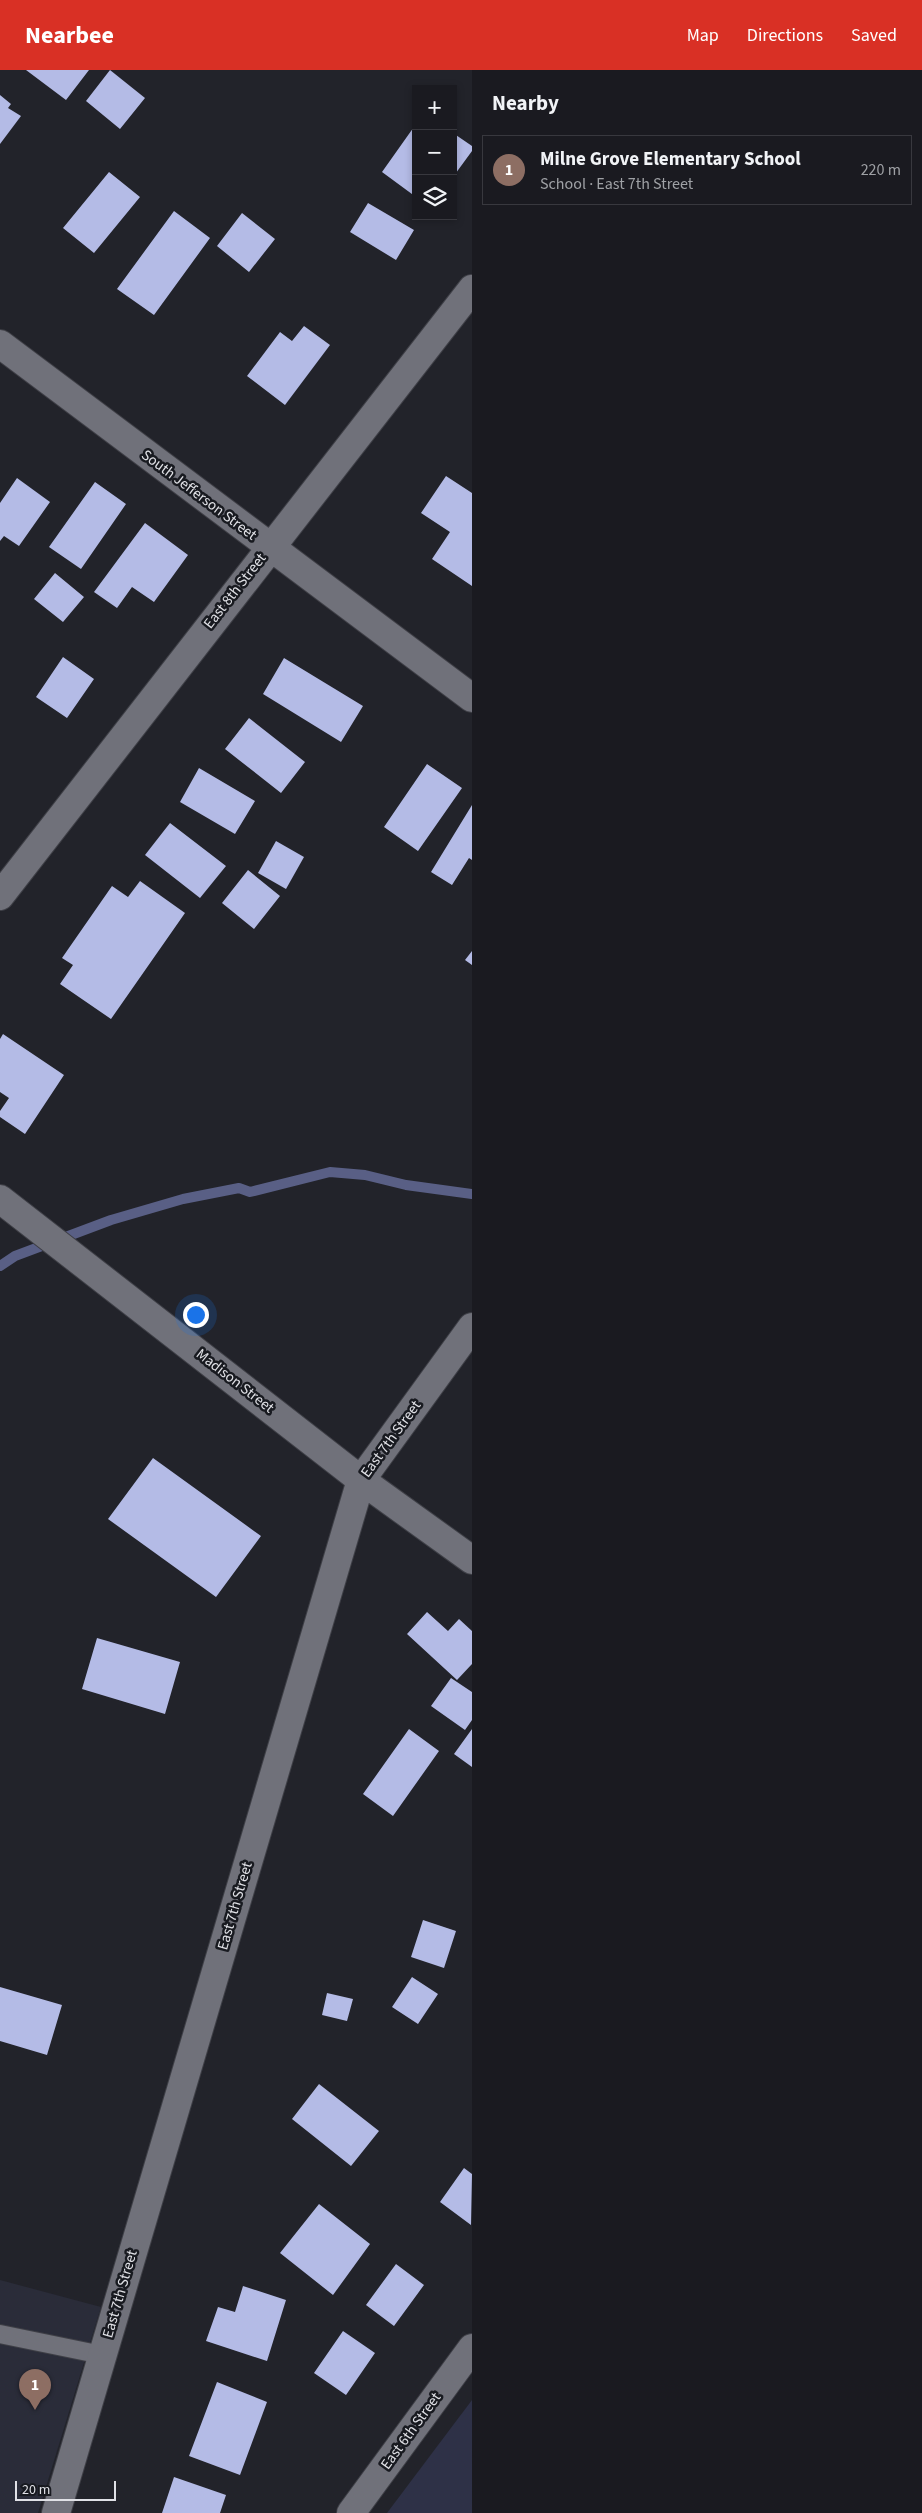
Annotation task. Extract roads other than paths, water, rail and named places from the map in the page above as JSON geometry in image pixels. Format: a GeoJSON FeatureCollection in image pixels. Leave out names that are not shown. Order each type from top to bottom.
{"type":"FeatureCollection","features":[{"type":"Feature","properties":{"kind":"street","name":"East 8th Street"},"geometry":{"type":"LineString","coordinates":[[0,896],[269,547],[472,288]]}},
{"type":"Feature","properties":{"kind":"street","name":"South Jefferson Street"},"geometry":{"type":"LineString","coordinates":[[0,344],[472,698]]}},
{"type":"Feature","properties":{"kind":"street","name":"Madison Street"},"geometry":{"type":"LineString","coordinates":[[0,1198],[361,1480],[472,1560]]}},
{"type":"Feature","properties":{"kind":"street","name":"East 7th Street"},"geometry":{"type":"LineString","coordinates":[[56,2513],[361,1480],[472,1327]]}},
{"type":"Feature","properties":{"kind":"street","name":"East 6th Street"},"geometry":{"type":"LineString","coordinates":[[351,2513],[472,2348]]}},
{"type":"Feature","properties":{"kind":"lane"},"geometry":{"type":"LineString","coordinates":[[0,2334],[102,2356]]}},
{"type":"Feature","properties":{"kind":"waterway"},"geometry":{"type":"LineString","coordinates":[[0,1266],[15,1256],[111,1220],[183,1199],[239,1188],[250,1192],[330,1172],[365,1175],[406,1185],[472,1194]]}},
{"type":"Feature","properties":{"kind":"place","name":"Milne Grove Elementary School"},"geometry":{"type":"Point","coordinates":[35,2410]}}]}
